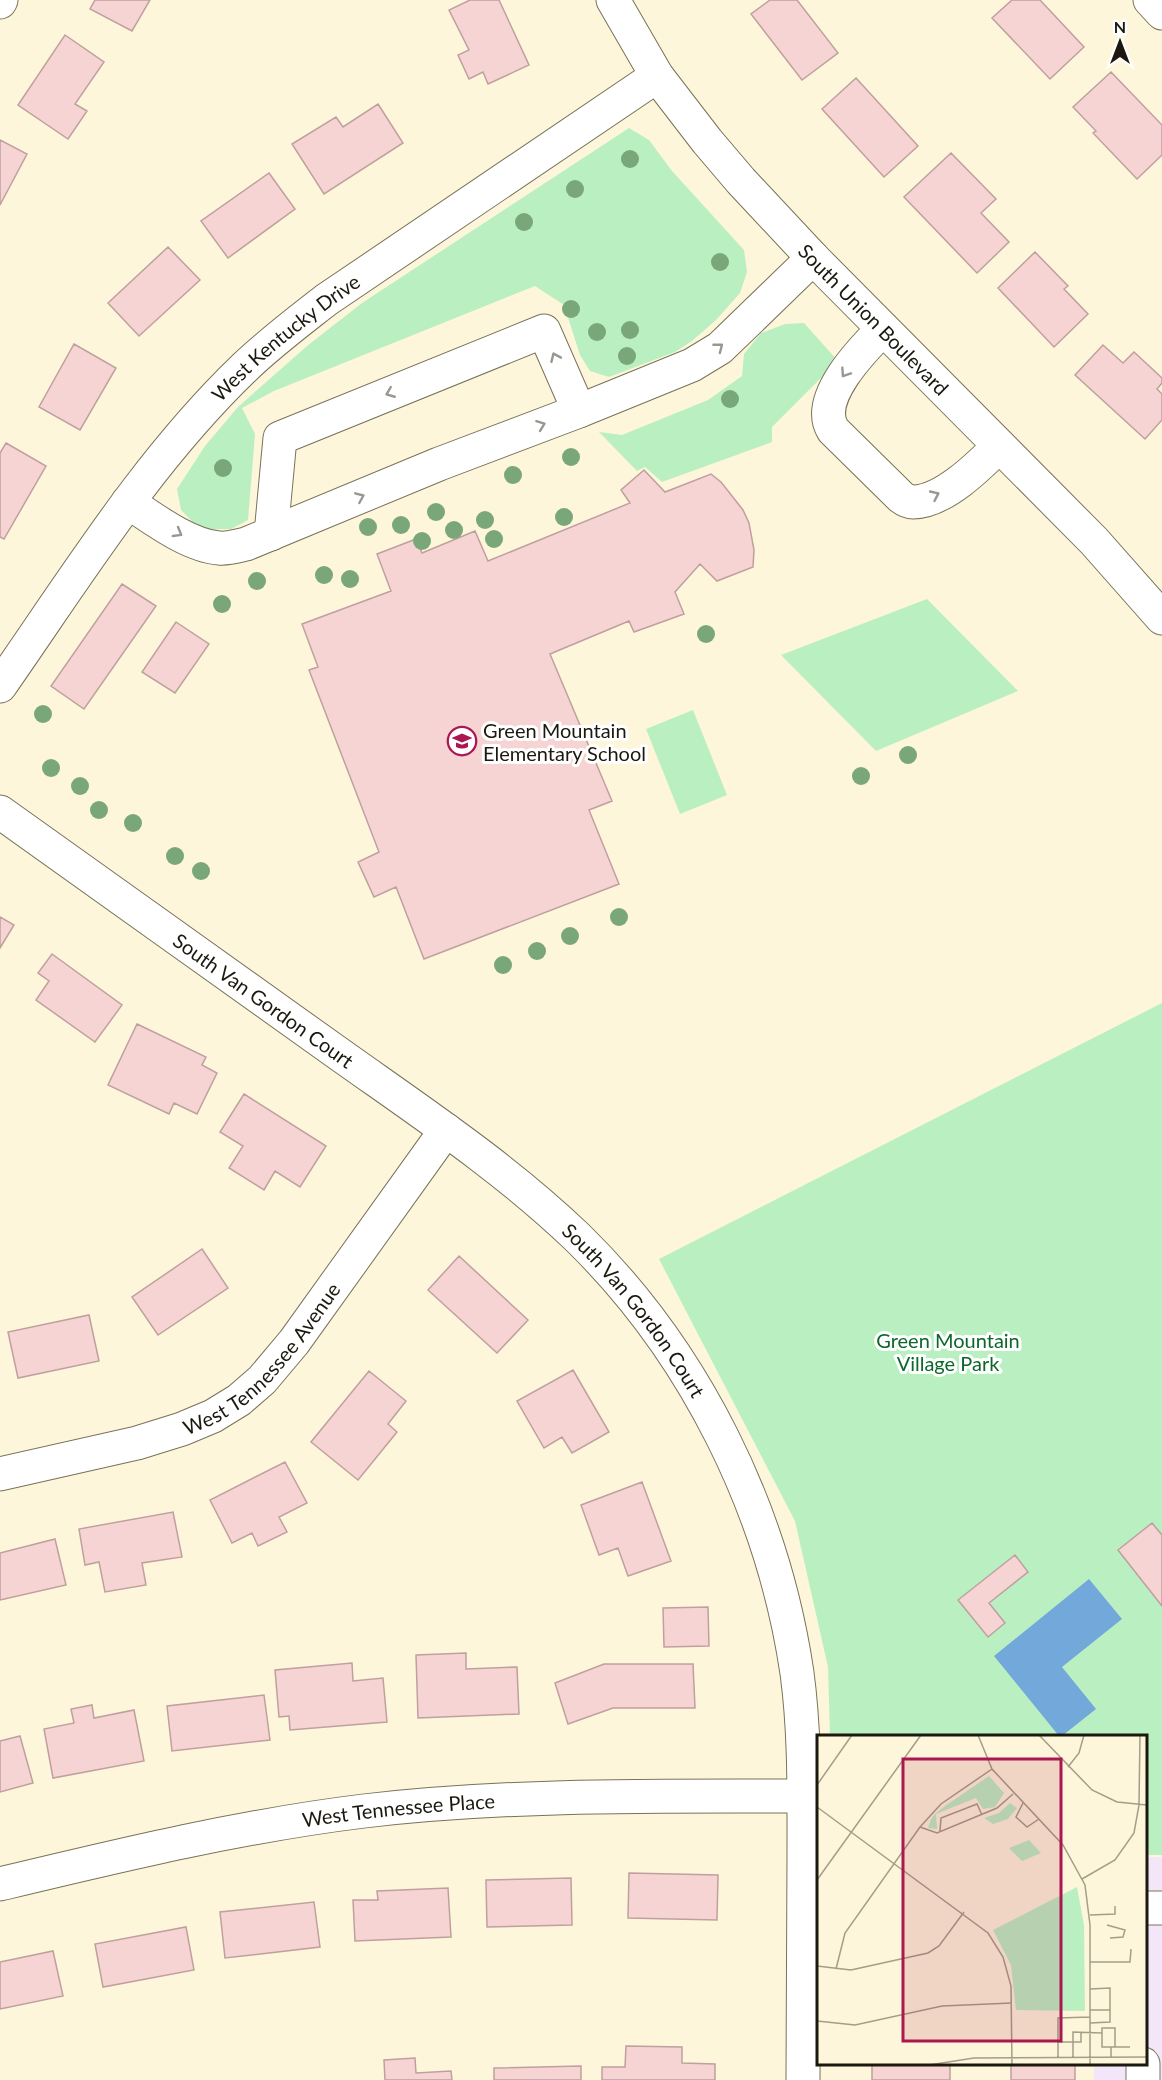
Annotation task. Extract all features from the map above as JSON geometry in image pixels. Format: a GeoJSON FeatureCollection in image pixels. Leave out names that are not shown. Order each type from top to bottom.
{"type":"FeatureCollection","features":[{"type":"Feature","properties":{"kind":"street","name":"South Union Boulevard"},"geometry":{"type":"LineString","coordinates":[[613,0],[657,76],[714,149],[813,258],[1094,542],[1162,618]]}},
{"type":"Feature","properties":{"kind":"street"},"geometry":{"type":"LineString","coordinates":[[1150,0],[1162,13]]}},
{"type":"Feature","properties":{"kind":"street","name":"West Kentucky Drive"},"geometry":{"type":"LineString","coordinates":[[0,686],[128,502],[207,406],[245,367],[282,334],[326,300],[657,76]]}},
{"type":"Feature","properties":{"kind":"street"},"geometry":{"type":"LineString","coordinates":[[128,502],[189,539],[218,548],[233,548],[692,365],[720,348],[813,258]]}},
{"type":"Feature","properties":{"kind":"street"},"geometry":{"type":"LineString","coordinates":[[883,329],[861,351],[833,391],[828,423],[833,430],[901,497],[910,503],[941,493],[970,473],[999,446]]}},
{"type":"Feature","properties":{"kind":"street"},"geometry":{"type":"LineString","coordinates":[[271,534],[280,438],[544,331],[579,411]]}},
{"type":"Feature","properties":{"kind":"street","name":"South Van Gordon Court"},"geometry":{"type":"LineString","coordinates":[[0,812],[446,1131],[526,1192],[577,1237],[623,1287],[671,1351],[707,1408],[736,1464],[756,1513],[774,1568],[797,1675],[804,1796],[803,2080]]}},
{"type":"Feature","properties":{"kind":"street","name":"West Tennessee Avenue"},"geometry":{"type":"LineString","coordinates":[[0,1474],[137,1443],[182,1429],[213,1416],[239,1400],[262,1380],[294,1342],[446,1131]]}},
{"type":"Feature","properties":{"kind":"street","name":"West Tennessee Place"},"geometry":{"type":"LineString","coordinates":[[0,1884],[188,1840],[285,1822],[366,1811],[538,1798],[804,1796]]}},
{"type":"Feature","properties":{"kind":"shaded area"},"geometry":{"type":"Polygon","coordinates":[[[1147,1857],[1162,1857],[1162,2080],[1094,2080],[1094,2065],[1147,2065],[1147,1857]]]}},
{"type":"Feature","properties":{"kind":"green space"},"geometry":{"type":"Polygon","coordinates":[[[629,128],[649,140],[672,171],[744,250],[747,272],[740,293],[716,320],[692,341],[675,352],[609,377],[590,371],[580,355],[564,305],[535,286],[274,391],[242,408],[255,434],[248,520],[231,529],[209,529],[193,522],[181,510],[177,489],[205,446],[238,407],[307,346],[362,303],[629,128]]]}},
{"type":"Feature","properties":{"kind":"green space"},"geometry":{"type":"Polygon","coordinates":[[[804,323],[838,361],[772,427],[772,442],[662,482],[645,467],[637,471],[599,432],[622,435],[708,400],[742,376],[744,354],[761,333],[785,324],[804,323]]]}},
{"type":"Feature","properties":{"kind":"green space"},"geometry":{"type":"Polygon","coordinates":[[[927,599],[1018,691],[876,751],[781,655],[927,599]]]}},
{"type":"Feature","properties":{"kind":"green space"},"geometry":{"type":"Polygon","coordinates":[[[693,710],[727,795],[680,814],[646,729],[693,710]]]}},
{"type":"Feature","properties":{"kind":"green space","name":"Green Mountain Village Park"},"geometry":{"type":"Polygon","coordinates":[[[1162,1003],[1162,1855],[1147,1855],[1147,1735],[830,1735],[828,1667],[795,1521],[659,1259],[1162,1003]]]}},
{"type":"Feature","properties":{"kind":"water"},"geometry":{"type":"Polygon","coordinates":[[[1089,1579],[1122,1619],[1062,1667],[1096,1709],[1063,1735],[1058,1735],[994,1656],[1089,1579]]]}},
{"type":"Feature","properties":{"kind":"building"},"geometry":{"type":"Polygon","coordinates":[[[95,0],[150,0],[132,31],[90,9],[95,0]]]}},
{"type":"Feature","properties":{"kind":"building"},"geometry":{"type":"Polygon","coordinates":[[[470,0],[499,0],[529,65],[488,84],[483,72],[469,79],[458,55],[469,50],[449,10],[470,0]]]}},
{"type":"Feature","properties":{"kind":"building"},"geometry":{"type":"Polygon","coordinates":[[[770,0],[797,0],[838,53],[802,80],[751,14],[770,0]]]}},
{"type":"Feature","properties":{"kind":"building"},"geometry":{"type":"Polygon","coordinates":[[[1012,0],[1040,0],[1084,47],[1050,79],[992,18],[1012,0]]]}},
{"type":"Feature","properties":{"kind":"building"},"geometry":{"type":"Polygon","coordinates":[[[65,35],[104,62],[75,104],[87,111],[68,139],[18,105],[65,35]]]}},
{"type":"Feature","properties":{"kind":"building"},"geometry":{"type":"Polygon","coordinates":[[[1111,72],[1162,125],[1162,155],[1137,179],[1093,133],[1096,131],[1073,107],[1111,72]]]}},
{"type":"Feature","properties":{"kind":"building"},"geometry":{"type":"Polygon","coordinates":[[[856,78],[918,146],[884,177],[822,109],[856,78]]]}},
{"type":"Feature","properties":{"kind":"building"},"geometry":{"type":"Polygon","coordinates":[[[378,104],[403,143],[324,194],[292,144],[336,117],[343,127],[378,104]]]}},
{"type":"Feature","properties":{"kind":"building"},"geometry":{"type":"Polygon","coordinates":[[[0,140],[27,154],[0,205],[0,140]]]}},
{"type":"Feature","properties":{"kind":"building"},"geometry":{"type":"Polygon","coordinates":[[[951,153],[996,199],[981,213],[1009,242],[977,273],[904,197],[951,153]]]}},
{"type":"Feature","properties":{"kind":"building"},"geometry":{"type":"Polygon","coordinates":[[[269,173],[295,209],[228,258],[201,221],[269,173]]]}},
{"type":"Feature","properties":{"kind":"building"},"geometry":{"type":"Polygon","coordinates":[[[168,247],[200,280],[139,336],[108,303],[168,247]]]}},
{"type":"Feature","properties":{"kind":"building"},"geometry":{"type":"Polygon","coordinates":[[[1035,252],[1068,286],[1064,289],[1088,314],[1054,347],[998,288],[1035,252]]]}},
{"type":"Feature","properties":{"kind":"building"},"geometry":{"type":"Polygon","coordinates":[[[74,344],[116,368],[80,430],[39,407],[74,344]]]}},
{"type":"Feature","properties":{"kind":"building"},"geometry":{"type":"Polygon","coordinates":[[[1103,345],[1123,363],[1134,352],[1162,378],[1162,383],[1157,389],[1162,394],[1162,420],[1145,439],[1075,375],[1103,345]]]}},
{"type":"Feature","properties":{"kind":"building"},"geometry":{"type":"Polygon","coordinates":[[[6,443],[46,466],[4,539],[0,537],[0,453],[6,443]]]}},
{"type":"Feature","properties":{"kind":"building","name":"Green Mountain Elementary School"},"geometry":{"type":"Polygon","coordinates":[[[644,470],[665,492],[711,474],[721,482],[743,510],[749,523],[754,550],[753,567],[717,581],[700,564],[675,592],[684,614],[634,632],[629,621],[550,654],[612,801],[589,810],[619,884],[424,959],[396,887],[374,897],[358,862],[379,852],[309,670],[318,667],[302,624],[391,591],[377,554],[416,539],[422,553],[475,531],[488,561],[630,503],[621,490],[644,470]]]}},
{"type":"Feature","properties":{"kind":"building"},"geometry":{"type":"Polygon","coordinates":[[[122,584],[156,606],[84,709],[51,686],[122,584]]]}},
{"type":"Feature","properties":{"kind":"building"},"geometry":{"type":"Polygon","coordinates":[[[176,622],[209,644],[175,693],[142,672],[176,622]]]}},
{"type":"Feature","properties":{"kind":"building"},"geometry":{"type":"Polygon","coordinates":[[[0,917],[14,925],[0,948],[0,917]]]}},
{"type":"Feature","properties":{"kind":"building"},"geometry":{"type":"Polygon","coordinates":[[[52,954],[122,1005],[95,1042],[36,1000],[49,981],[38,973],[52,954]]]}},
{"type":"Feature","properties":{"kind":"building"},"geometry":{"type":"Polygon","coordinates":[[[137,1024],[206,1057],[202,1065],[217,1073],[197,1114],[174,1103],[169,1114],[108,1085],[137,1024]]]}},
{"type":"Feature","properties":{"kind":"building"},"geometry":{"type":"Polygon","coordinates":[[[244,1094],[326,1146],[300,1187],[275,1171],[264,1190],[229,1168],[243,1146],[220,1132],[244,1094]]]}},
{"type":"Feature","properties":{"kind":"building"},"geometry":{"type":"Polygon","coordinates":[[[202,1249],[228,1288],[158,1335],[132,1297],[202,1249]]]}},
{"type":"Feature","properties":{"kind":"building"},"geometry":{"type":"Polygon","coordinates":[[[459,1256],[528,1320],[497,1353],[428,1290],[459,1256]]]}},
{"type":"Feature","properties":{"kind":"building"},"geometry":{"type":"Polygon","coordinates":[[[89,1315],[99,1361],[18,1378],[8,1332],[89,1315]]]}},
{"type":"Feature","properties":{"kind":"building"},"geometry":{"type":"Polygon","coordinates":[[[573,1370],[609,1432],[572,1453],[562,1437],[544,1448],[517,1401],[573,1370]]]}},
{"type":"Feature","properties":{"kind":"building"},"geometry":{"type":"Polygon","coordinates":[[[369,1371],[406,1401],[388,1424],[397,1432],[358,1480],[311,1442],[369,1371]]]}},
{"type":"Feature","properties":{"kind":"building"},"geometry":{"type":"Polygon","coordinates":[[[285,1462],[307,1503],[279,1517],[287,1532],[258,1546],[252,1533],[232,1543],[210,1500],[285,1462]]]}},
{"type":"Feature","properties":{"kind":"building"},"geometry":{"type":"Polygon","coordinates":[[[642,1482],[671,1561],[628,1576],[618,1548],[599,1555],[581,1505],[642,1482]]]}},
{"type":"Feature","properties":{"kind":"building"},"geometry":{"type":"Polygon","coordinates":[[[173,1512],[182,1557],[142,1563],[146,1585],[105,1592],[99,1562],[85,1565],[79,1529],[173,1512]]]}},
{"type":"Feature","properties":{"kind":"building"},"geometry":{"type":"Polygon","coordinates":[[[1152,1523],[1162,1535],[1162,1606],[1118,1550],[1152,1523]]]}},
{"type":"Feature","properties":{"kind":"building"},"geometry":{"type":"Polygon","coordinates":[[[55,1539],[66,1585],[0,1600],[0,1553],[55,1539]]]}},
{"type":"Feature","properties":{"kind":"building"},"geometry":{"type":"Polygon","coordinates":[[[1015,1555],[1028,1572],[989,1603],[1005,1623],[988,1637],[958,1600],[1015,1555]]]}},
{"type":"Feature","properties":{"kind":"building"},"geometry":{"type":"Polygon","coordinates":[[[708,1607],[709,1646],[664,1647],[663,1608],[708,1607]]]}},
{"type":"Feature","properties":{"kind":"building"},"geometry":{"type":"Polygon","coordinates":[[[466,1653],[466,1669],[517,1667],[519,1714],[418,1718],[416,1655],[466,1653]]]}},
{"type":"Feature","properties":{"kind":"building"},"geometry":{"type":"Polygon","coordinates":[[[352,1663],[353,1681],[383,1678],[387,1722],[290,1730],[289,1716],[279,1717],[275,1670],[352,1663]]]}},
{"type":"Feature","properties":{"kind":"building"},"geometry":{"type":"Polygon","coordinates":[[[604,1664],[693,1664],[695,1708],[613,1708],[568,1724],[555,1683],[604,1664]]]}},
{"type":"Feature","properties":{"kind":"building"},"geometry":{"type":"Polygon","coordinates":[[[264,1695],[270,1740],[172,1751],[167,1706],[264,1695]]]}},
{"type":"Feature","properties":{"kind":"building"},"geometry":{"type":"Polygon","coordinates":[[[92,1705],[94,1718],[134,1710],[144,1761],[53,1778],[44,1729],[74,1723],[71,1709],[92,1705]]]}},
{"type":"Feature","properties":{"kind":"building"},"geometry":{"type":"Polygon","coordinates":[[[20,1736],[33,1783],[0,1792],[0,1741],[20,1736]]]}},
{"type":"Feature","properties":{"kind":"building"},"geometry":{"type":"Polygon","coordinates":[[[629,1873],[718,1875],[717,1920],[628,1918],[629,1873]]]}},
{"type":"Feature","properties":{"kind":"building"},"geometry":{"type":"Polygon","coordinates":[[[571,1878],[572,1925],[487,1927],[486,1880],[571,1878]]]}},
{"type":"Feature","properties":{"kind":"building"},"geometry":{"type":"Polygon","coordinates":[[[448,1888],[451,1937],[355,1941],[353,1900],[378,1900],[377,1891],[448,1888]]]}},
{"type":"Feature","properties":{"kind":"building"},"geometry":{"type":"Polygon","coordinates":[[[314,1902],[320,1947],[225,1958],[220,1912],[314,1902]]]}},
{"type":"Feature","properties":{"kind":"building"},"geometry":{"type":"Polygon","coordinates":[[[186,1927],[194,1970],[103,1987],[95,1944],[186,1927]]]}},
{"type":"Feature","properties":{"kind":"building"},"geometry":{"type":"Polygon","coordinates":[[[53,1951],[63,1996],[0,2009],[0,1962],[53,1951]]]}},
{"type":"Feature","properties":{"kind":"building"},"geometry":{"type":"Polygon","coordinates":[[[626,2046],[682,2047],[682,2063],[715,2064],[715,2080],[602,2080],[602,2067],[625,2067],[626,2046]]]}},
{"type":"Feature","properties":{"kind":"building"},"geometry":{"type":"Polygon","coordinates":[[[415,2058],[416,2073],[451,2071],[452,2080],[385,2080],[384,2060],[415,2058]]]}},
{"type":"Feature","properties":{"kind":"building"},"geometry":{"type":"Polygon","coordinates":[[[872,2065],[950,2065],[950,2080],[872,2080],[872,2065]]]}},
{"type":"Feature","properties":{"kind":"building"},"geometry":{"type":"Polygon","coordinates":[[[1011,2065],[1075,2065],[1075,2080],[1011,2080],[1011,2065]]]}},
{"type":"Feature","properties":{"kind":"building"},"geometry":{"type":"Polygon","coordinates":[[[581,2066],[581,2080],[494,2080],[494,2068],[581,2066]]]}},
{"type":"Feature","properties":{"kind":"place","name":"Green Mountain Elementary School"},"geometry":{"type":"Point","coordinates":[462,741]}}]}
